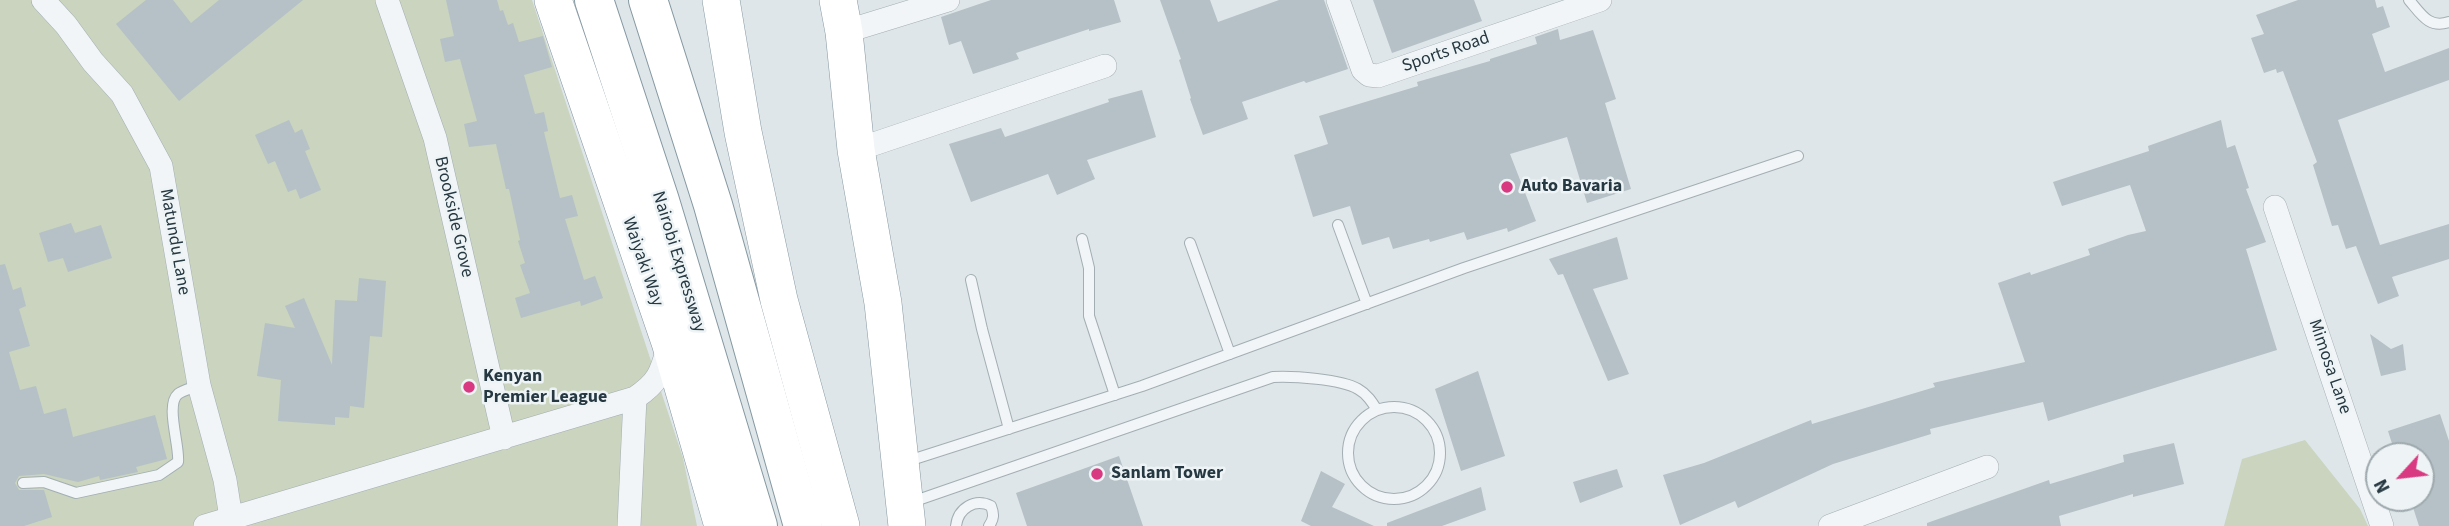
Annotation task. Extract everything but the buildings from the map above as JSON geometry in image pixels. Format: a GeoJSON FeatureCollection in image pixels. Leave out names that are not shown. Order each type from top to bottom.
{"type":"FeatureCollection","features":[{"type":"Feature","properties":{"kind":"highway","name":"Waiyaki Way"},"geometry":{"type":"LineString","coordinates":[[553,0],[670,342],[723,526]]}},
{"type":"Feature","properties":{"kind":"highway","name":"Nairobi Expressway"},"geometry":{"type":"LineString","coordinates":[[594,0],[660,201],[758,526]]}},
{"type":"Feature","properties":{"kind":"highway"},"geometry":{"type":"LineString","coordinates":[[648,0],[713,205],[803,526]]}},
{"type":"Feature","properties":{"kind":"highway"},"geometry":{"type":"LineString","coordinates":[[721,0],[743,132],[779,300],[841,526]]}},
{"type":"Feature","properties":{"kind":"highway"},"geometry":{"type":"LineString","coordinates":[[841,16],[856,150],[883,303],[905,515]]}},
{"type":"Feature","properties":{"kind":"street","name":"Matundu Lane"},"geometry":{"type":"LineString","coordinates":[[43,0],[122,94],[161,166],[199,385],[225,480],[231,518]]}},
{"type":"Feature","properties":{"kind":"street","name":"Brookside Grove"},"geometry":{"type":"LineString","coordinates":[[387,0],[435,138],[504,438]]}},
{"type":"Feature","properties":{"kind":"street"},"geometry":{"type":"LineString","coordinates":[[841,16],[948,0]]}},
{"type":"Feature","properties":{"kind":"street","name":"Sports Road"},"geometry":{"type":"LineString","coordinates":[[1338,0],[1363,71],[1378,76],[1600,0]]}},
{"type":"Feature","properties":{"kind":"street"},"geometry":{"type":"LineString","coordinates":[[856,150],[1105,66]]}},
{"type":"Feature","properties":{"kind":"street","name":"Mimosa Lane"},"geometry":{"type":"LineString","coordinates":[[2275,207],[2382,526]]}},
{"type":"Feature","properties":{"kind":"street"},"geometry":{"type":"LineString","coordinates":[[629,526],[642,393],[661,374],[670,342]]}},
{"type":"Feature","properties":{"kind":"street"},"geometry":{"type":"LineString","coordinates":[[205,526],[504,438],[642,393],[662,391],[693,423]]}},
{"type":"Feature","properties":{"kind":"street"},"geometry":{"type":"LineString","coordinates":[[1830,526],[1987,467]]}},
{"type":"Feature","properties":{"kind":"lane"},"geometry":{"type":"LineString","coordinates":[[2410,0],[2428,22],[2436,25],[2449,22]]}},
{"type":"Feature","properties":{"kind":"lane"},"geometry":{"type":"LineString","coordinates":[[899,464],[1115,395],[1464,268],[1798,156]]}},
{"type":"Feature","properties":{"kind":"lane"},"geometry":{"type":"LineString","coordinates":[[1338,225],[1367,304]]}},
{"type":"Feature","properties":{"kind":"lane"},"geometry":{"type":"LineString","coordinates":[[1082,239],[1089,268],[1089,316],[1115,395]]}},
{"type":"Feature","properties":{"kind":"lane"},"geometry":{"type":"LineString","coordinates":[[1190,243],[1230,354]]}},
{"type":"Feature","properties":{"kind":"lane"},"geometry":{"type":"LineString","coordinates":[[971,280],[1009,429]]}},
{"type":"Feature","properties":{"kind":"lane"},"geometry":{"type":"LineString","coordinates":[[905,515],[1273,377],[1294,376],[1353,387],[1369,397],[1377,410]]}},
{"type":"Feature","properties":{"kind":"lane"},"geometry":{"type":"LineString","coordinates":[[23,484],[44,482],[76,493],[159,475],[178,461],[173,408],[175,398],[199,385]]}},
{"type":"Feature","properties":{"kind":"lane"},"geometry":{"type":"LineString","coordinates":[[1394,407],[1407,409],[1429,423],[1437,434],[1440,460],[1437,473],[1430,484],[1408,498],[1394,500],[1369,492],[1352,472],[1348,447],[1352,434],[1359,423],[1377,410],[1394,407]]}},
{"type":"Feature","properties":{"kind":"lane"},"geometry":{"type":"LineString","coordinates":[[956,526],[962,510],[972,504],[984,503],[991,506],[993,513],[993,521],[989,526]]}},
{"type":"Feature","properties":{"kind":"green space"},"geometry":{"type":"Polygon","coordinates":[[[0,0],[532,0],[683,458],[697,526],[0,526],[0,0]]]}},
{"type":"Feature","properties":{"kind":"green space"},"geometry":{"type":"Polygon","coordinates":[[[2305,440],[2360,509],[2368,526],[2224,526],[2242,459],[2305,440]]]}},
{"type":"Feature","properties":{"kind":"place","name":"Auto Bavaria"},"geometry":{"type":"Point","coordinates":[1507,187]}},
{"type":"Feature","properties":{"kind":"place","name":"Kenyan Premier League"},"geometry":{"type":"Point","coordinates":[469,387]}},
{"type":"Feature","properties":{"kind":"place","name":"Sanlam Tower"},"geometry":{"type":"Point","coordinates":[1097,474]}}]}
